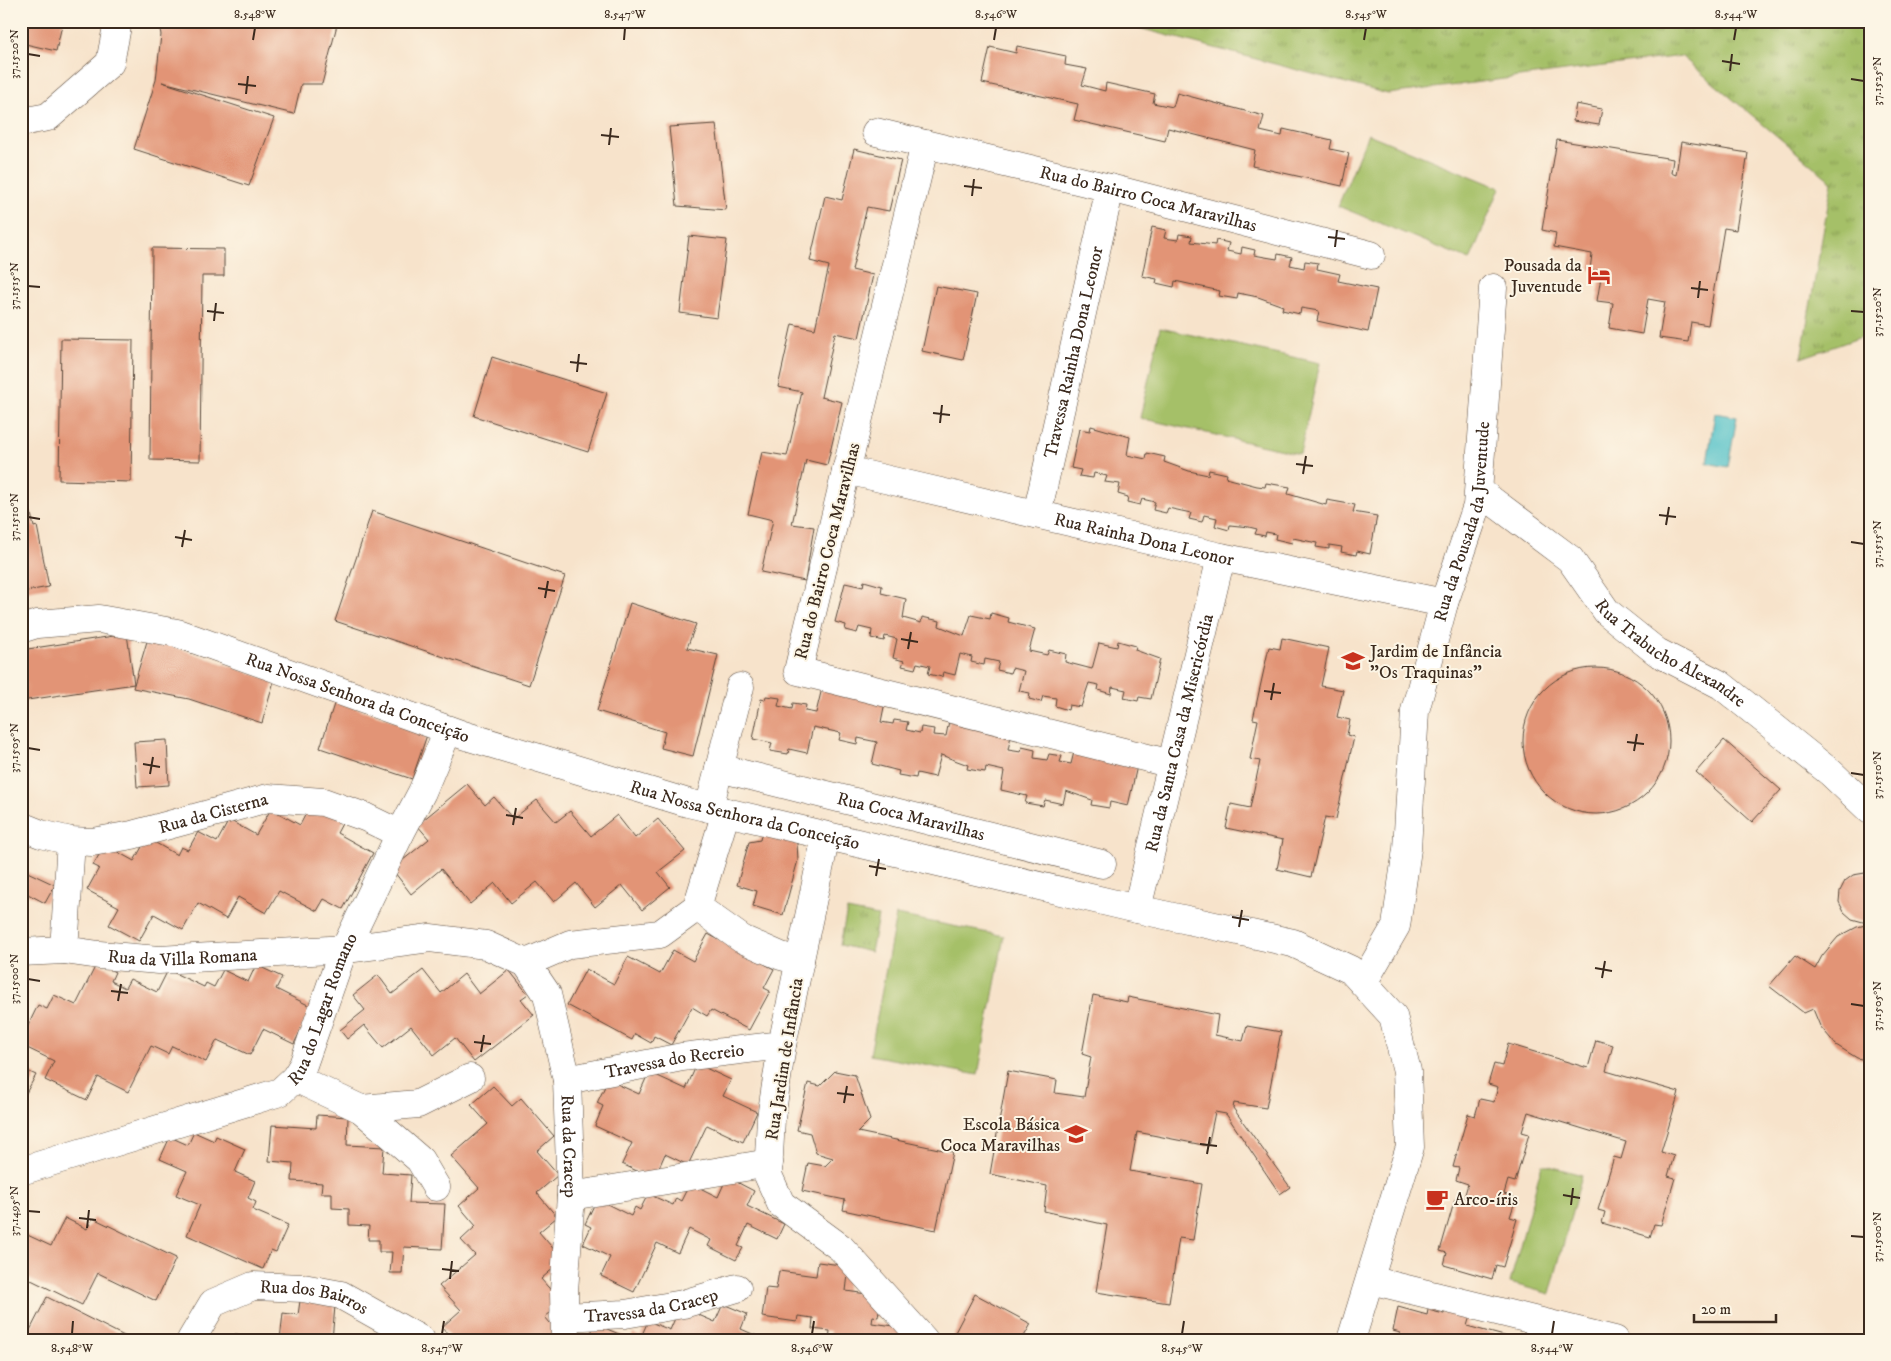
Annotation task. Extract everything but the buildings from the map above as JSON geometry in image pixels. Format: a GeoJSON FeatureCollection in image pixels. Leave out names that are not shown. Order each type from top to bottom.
{"type":"FeatureCollection","features":[{"type":"Feature","properties":{"kind":"street"},"geometry":{"type":"LineString","coordinates":[[21,122],[48,117],[110,63],[118,21]]}},
{"type":"Feature","properties":{"kind":"street","name":"Rua do Bairro Coca Maravilhas"},"geometry":{"type":"LineString","coordinates":[[876,132],[1110,188],[1371,255]]}},
{"type":"Feature","properties":{"kind":"street","name":"Rua do Bairro Coca Maravilhas"},"geometry":{"type":"LineString","coordinates":[[925,144],[798,671],[1172,764]]}},
{"type":"Feature","properties":{"kind":"street","name":"Travessa Rainha Dona Leonor"},"geometry":{"type":"LineString","coordinates":[[1037,514],[1110,188]]}},
{"type":"Feature","properties":{"kind":"street","name":"Rua da Pousada da Juventude"},"geometry":{"type":"LineString","coordinates":[[1363,983],[1396,926],[1407,849],[1415,711],[1444,602],[1477,506],[1493,288]]}},
{"type":"Feature","properties":{"kind":"street","name":"Rua Rainha Dona Leonor"},"geometry":{"type":"LineString","coordinates":[[846,470],[1221,557],[1444,602]]}},
{"type":"Feature","properties":{"kind":"street","name":"Rua Trabucho Alexandre"},"geometry":{"type":"LineString","coordinates":[[1479,491],[1570,559],[1607,612],[1614,618],[1657,652],[1720,685],[1831,774],[1870,810]]}},
{"type":"Feature","properties":{"kind":"street","name":"Rua da Santa Casa da Misericórdia"},"geometry":{"type":"LineString","coordinates":[[1137,908],[1221,557]]}},
{"type":"Feature","properties":{"kind":"street","name":"Rua Nossa Senhora da Conceição"},"geometry":{"type":"LineString","coordinates":[[21,629],[37,624],[99,619],[177,634],[448,730],[688,803],[1137,908],[1293,942],[1351,970],[1393,1016],[1407,1071],[1410,1147],[1351,1340]]}},
{"type":"Feature","properties":{"kind":"street"},"geometry":{"type":"LineString","coordinates":[[526,963],[570,944],[660,934],[697,907],[717,810],[719,768],[740,687]]}},
{"type":"Feature","properties":{"kind":"street","name":"Rua do Lagar Romano"},"geometry":{"type":"LineString","coordinates":[[21,1171],[280,1092],[295,1078],[303,1065],[340,959],[422,792],[448,730]]}},
{"type":"Feature","properties":{"kind":"street","name":"Rua Coca Maravilhas"},"geometry":{"type":"LineString","coordinates":[[719,768],[1102,864]]}},
{"type":"Feature","properties":{"kind":"street","name":"Rua da Cisterna"},"geometry":{"type":"LineString","coordinates":[[21,826],[41,834],[71,841],[92,842],[132,835],[268,798],[323,802],[364,817],[400,834]]}},
{"type":"Feature","properties":{"kind":"street","name":"Rua Jardim de Infância"},"geometry":{"type":"LineString","coordinates":[[826,836],[782,1045],[771,1118],[768,1175],[781,1204],[842,1248],[924,1340]]}},
{"type":"Feature","properties":{"kind":"street"},"geometry":{"type":"LineString","coordinates":[[990,874],[997,839]]}},
{"type":"Feature","properties":{"kind":"street"},"geometry":{"type":"LineString","coordinates":[[64,950],[71,841]]}},
{"type":"Feature","properties":{"kind":"street"},"geometry":{"type":"LineString","coordinates":[[697,907],[742,939],[781,956],[800,961]]}},
{"type":"Feature","properties":{"kind":"street","name":"Rua da Villa Romana"},"geometry":{"type":"LineString","coordinates":[[21,952],[64,950],[159,960],[261,952],[346,949],[430,938],[486,945],[526,963]]}},
{"type":"Feature","properties":{"kind":"street","name":"Rua da Cracep"},"geometry":{"type":"LineString","coordinates":[[526,963],[547,994],[568,1080],[571,1196],[564,1328]]}},
{"type":"Feature","properties":{"kind":"street","name":"Travessa do Recreio"},"geometry":{"type":"LineString","coordinates":[[568,1080],[682,1057],[782,1045]]}},
{"type":"Feature","properties":{"kind":"street"},"geometry":{"type":"LineString","coordinates":[[295,1078],[361,1109],[420,1160],[436,1187]]}},
{"type":"Feature","properties":{"kind":"street"},"geometry":{"type":"LineString","coordinates":[[361,1109],[418,1104],[470,1078]]}},
{"type":"Feature","properties":{"kind":"street"},"geometry":{"type":"LineString","coordinates":[[571,1196],[769,1163]]}},
{"type":"Feature","properties":{"kind":"street"},"geometry":{"type":"LineString","coordinates":[[1370,1280],[1615,1340]]}},
{"type":"Feature","properties":{"kind":"street","name":"Rua dos Bairros"},"geometry":{"type":"LineString","coordinates":[[192,1340],[213,1303],[253,1286],[303,1288],[341,1295],[421,1340]]}},
{"type":"Feature","properties":{"kind":"street","name":"Travessa da Cracep"},"geometry":{"type":"LineString","coordinates":[[564,1328],[634,1312],[683,1304],[737,1288]]}},
{"type":"Feature","properties":{"kind":"green space"},"geometry":{"type":"Polygon","coordinates":[[[1113,21],[1870,21],[1870,334],[1801,358],[1832,182],[1681,56],[1388,94],[1113,21]]]}},
{"type":"Feature","properties":{"kind":"green space"},"geometry":{"type":"Polygon","coordinates":[[[1368,134],[1500,188],[1470,260],[1338,206],[1368,134]]]}},
{"type":"Feature","properties":{"kind":"green space"},"geometry":{"type":"Polygon","coordinates":[[[1160,328],[1320,363],[1300,454],[1140,418],[1160,328]]]}},
{"type":"Feature","properties":{"kind":"green space"},"geometry":{"type":"Polygon","coordinates":[[[847,910],[878,916],[871,952],[840,945],[847,910]]]}},
{"type":"Feature","properties":{"kind":"green space"},"geometry":{"type":"Polygon","coordinates":[[[896,915],[1004,936],[978,1075],[870,1055],[896,915]]]}},
{"type":"Feature","properties":{"kind":"green space"},"geometry":{"type":"Polygon","coordinates":[[[1542,1164],[1582,1175],[1550,1294],[1510,1283],[1542,1164]]]}},
{"type":"Feature","properties":{"kind":"water"},"geometry":{"type":"Polygon","coordinates":[[[1715,413],[1737,417],[1728,467],[1707,463],[1715,413]]]}},
{"type":"Feature","properties":{"kind":"place","name":"Pousada da Juventude"},"geometry":{"type":"Point","coordinates":[1599,275]}},
{"type":"Feature","properties":{"kind":"place","name":"Jardim de Infância \"Os Traquinas\""},"geometry":{"type":"Point","coordinates":[1353,661]}},
{"type":"Feature","properties":{"kind":"place","name":"Escola Básica Coca Maravilhas"},"geometry":{"type":"Point","coordinates":[1076,1134]}},
{"type":"Feature","properties":{"kind":"place","name":"Arco-íris"},"geometry":{"type":"Point","coordinates":[1437,1199]}}]}
